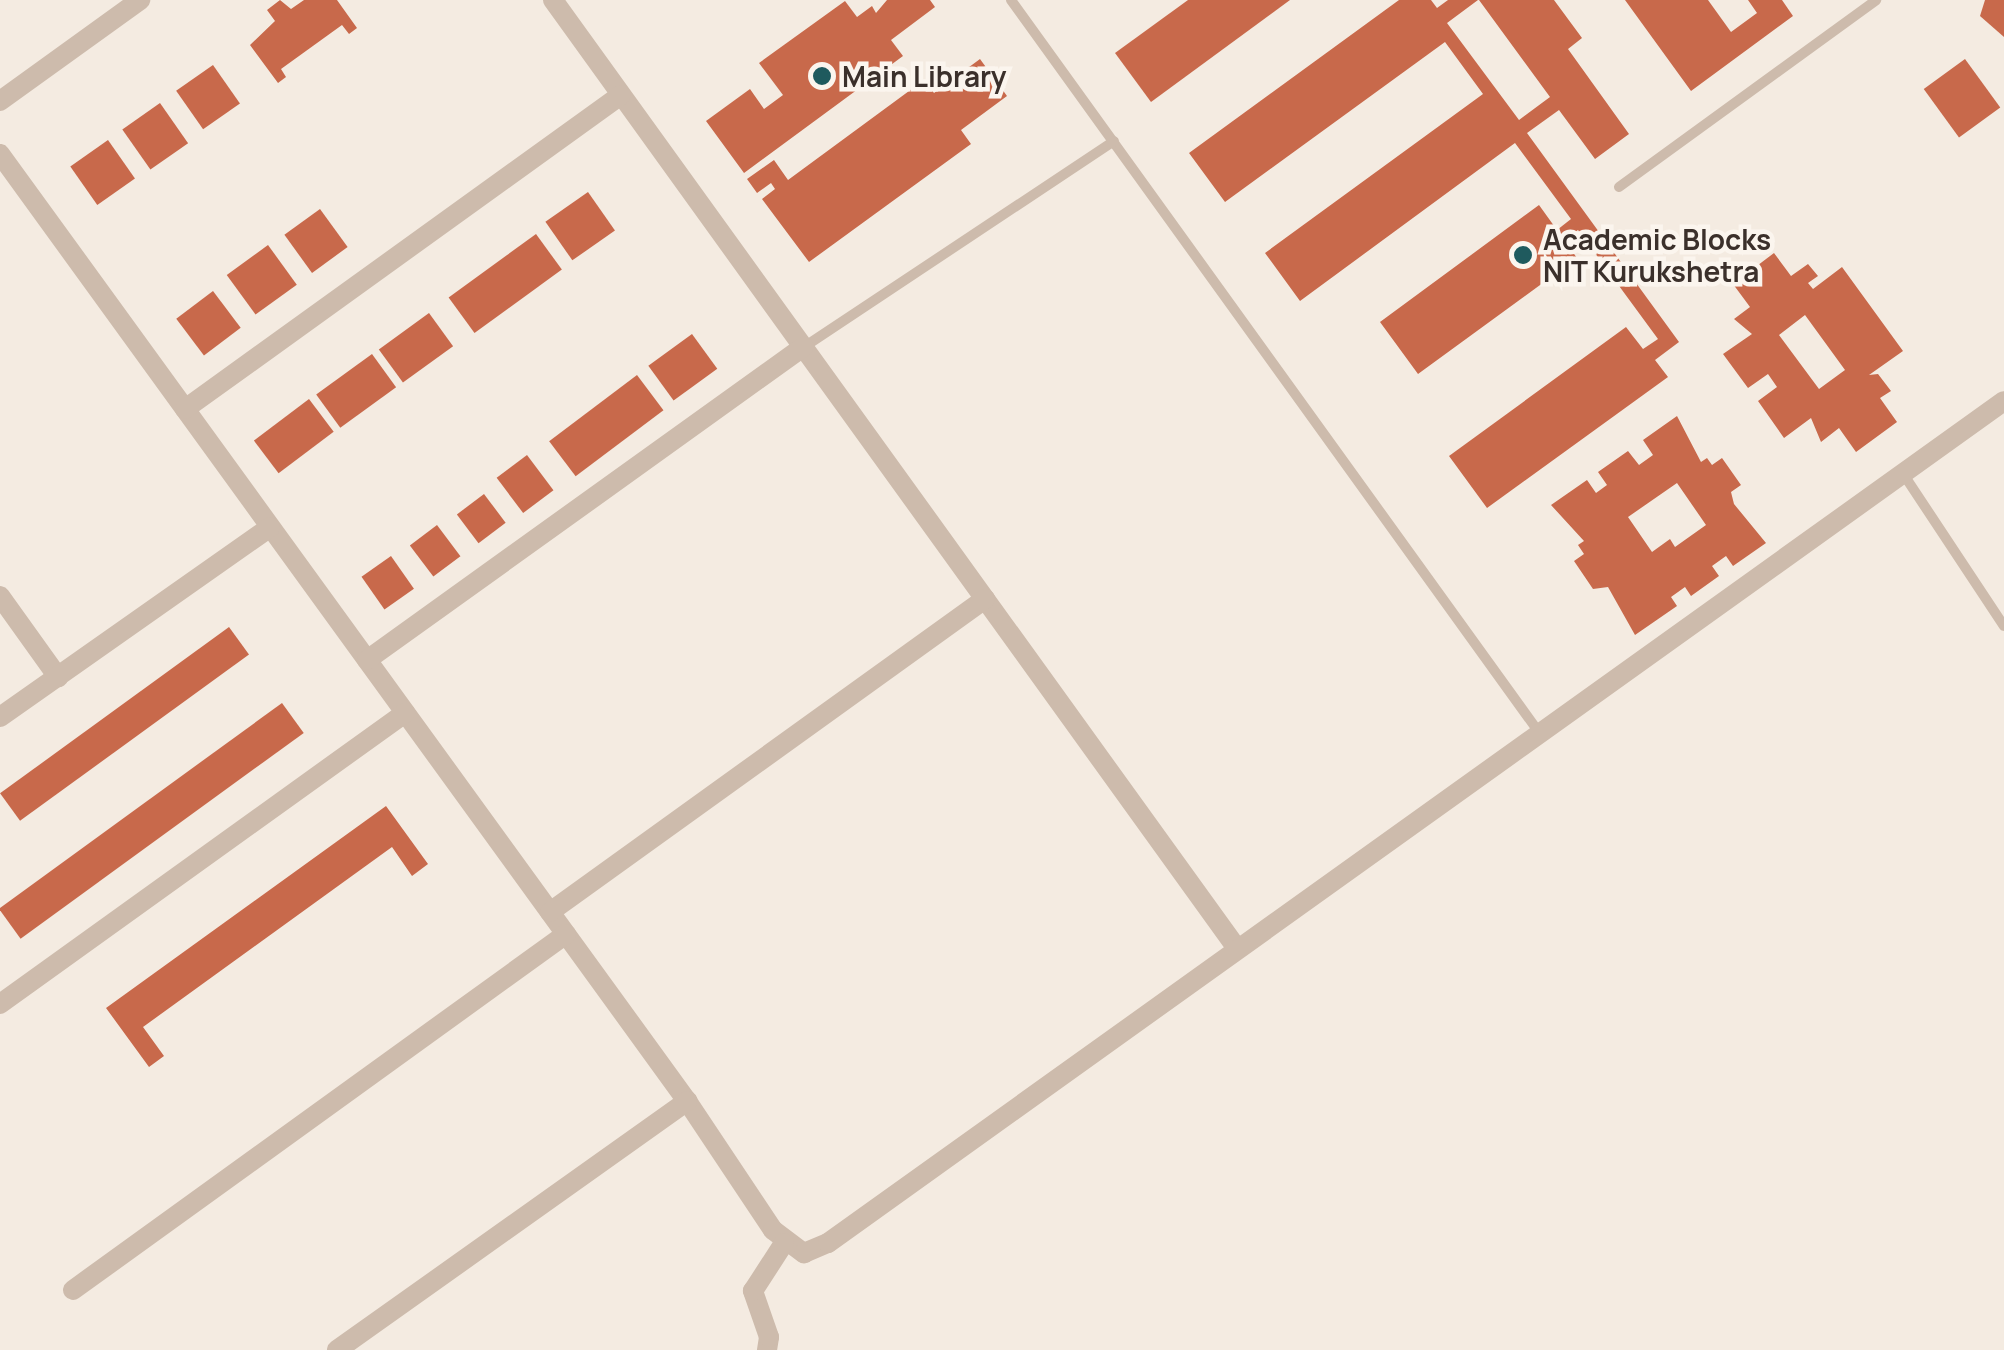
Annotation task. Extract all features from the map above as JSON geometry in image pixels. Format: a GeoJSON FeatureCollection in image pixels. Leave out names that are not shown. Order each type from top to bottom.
{"type":"FeatureCollection","features":[{"type":"Feature","properties":{"kind":"street"},"geometry":{"type":"LineString","coordinates":[[0,101],[140,0]]}},
{"type":"Feature","properties":{"kind":"street"},"geometry":{"type":"LineString","coordinates":[[553,0],[1236,947]]}},
{"type":"Feature","properties":{"kind":"street"},"geometry":{"type":"LineString","coordinates":[[185,409],[621,95]]}},
{"type":"Feature","properties":{"kind":"street"},"geometry":{"type":"LineString","coordinates":[[0,154],[687,1101],[784,1243],[804,1252],[828,1243],[1538,730],[2004,401]]}},
{"type":"Feature","properties":{"kind":"street"},"geometry":{"type":"LineString","coordinates":[[367,660],[803,347]]}},
{"type":"Feature","properties":{"kind":"street"},"geometry":{"type":"LineString","coordinates":[[0,718],[270,526]]}},
{"type":"Feature","properties":{"kind":"street"},"geometry":{"type":"LineString","coordinates":[[0,596],[58,676]]}},
{"type":"Feature","properties":{"kind":"street"},"geometry":{"type":"LineString","coordinates":[[550,912],[985,599]]}},
{"type":"Feature","properties":{"kind":"street"},"geometry":{"type":"LineString","coordinates":[[0,1004],[405,712]]}},
{"type":"Feature","properties":{"kind":"street"},"geometry":{"type":"LineString","coordinates":[[73,1290],[566,934]]}},
{"type":"Feature","properties":{"kind":"street"},"geometry":{"type":"LineString","coordinates":[[337,1350],[687,1101]]}},
{"type":"Feature","properties":{"kind":"street"},"geometry":{"type":"LineString","coordinates":[[767,1350],[766,1324],[754,1302],[756,1283],[784,1243]]}},
{"type":"Feature","properties":{"kind":"lane"},"geometry":{"type":"LineString","coordinates":[[1011,0],[1538,730]]}},
{"type":"Feature","properties":{"kind":"lane"},"geometry":{"type":"LineString","coordinates":[[1620,187],[1876,0]]}},
{"type":"Feature","properties":{"kind":"lane"},"geometry":{"type":"LineString","coordinates":[[803,347],[1114,141]]}},
{"type":"Feature","properties":{"kind":"lane"},"geometry":{"type":"LineString","coordinates":[[1904,475],[2004,626]]}},
{"type":"Feature","properties":{"kind":"building"},"geometry":{"type":"Polygon","coordinates":[[[280,0],[291,9],[304,0],[337,0],[357,28],[349,34],[342,25],[281,69],[286,77],[278,83],[250,45],[275,21],[267,10],[280,0]]]}},
{"type":"Feature","properties":{"kind":"building","name":"Main Library"},"geometry":{"type":"Polygon","coordinates":[[[887,0],[930,0],[935,7],[891,40],[903,56],[744,173],[706,121],[750,89],[764,109],[783,95],[759,63],[845,1],[857,17],[872,6],[876,13],[887,0]]]}},
{"type":"Feature","properties":{"kind":"building"},"geometry":{"type":"Polygon","coordinates":[[[1188,0],[1290,0],[1151,102],[1115,53],[1188,0]]]}},
{"type":"Feature","properties":{"kind":"building","name":"Academic Blocks NIT Kurukshetra"},"geometry":{"type":"Polygon","coordinates":[[[1399,0],[1431,0],[1437,8],[1448,0],[1478,0],[1447,23],[1519,120],[1550,97],[1479,0],[1554,0],[1582,38],[1568,49],[1629,134],[1595,159],[1559,110],[1527,133],[1679,342],[1655,360],[1668,377],[1487,508],[1449,456],[1626,327],[1643,349],[1658,339],[1578,230],[1564,240],[1577,258],[1418,374],[1380,322],[1539,205],[1557,230],[1571,219],[1515,143],[1300,301],[1265,253],[1483,94],[1445,42],[1225,202],[1189,153],[1399,0]]]}},
{"type":"Feature","properties":{"kind":"building"},"geometry":{"type":"Polygon","coordinates":[[[1625,0],[1708,0],[1731,32],[1757,13],[1748,0],[1782,0],[1793,16],[1691,91],[1625,0]]]}},
{"type":"Feature","properties":{"kind":"building"},"geometry":{"type":"Polygon","coordinates":[[[1985,0],[2004,0],[2004,37],[1980,16],[1985,0]]]}},
{"type":"Feature","properties":{"kind":"building"},"geometry":{"type":"Polygon","coordinates":[[[980,59],[1007,96],[961,130],[971,144],[809,262],[762,199],[775,189],[771,183],[757,193],[747,179],[774,160],[788,180],[924,80],[934,93],[980,59]]]}},
{"type":"Feature","properties":{"kind":"building"},"geometry":{"type":"Polygon","coordinates":[[[1965,59],[2000,108],[1959,138],[1924,89],[1965,59]]]}},
{"type":"Feature","properties":{"kind":"building"},"geometry":{"type":"Polygon","coordinates":[[[213,65],[240,104],[203,129],[176,91],[213,65]]]}},
{"type":"Feature","properties":{"kind":"building"},"geometry":{"type":"Polygon","coordinates":[[[160,103],[188,143],[150,170],[122,129],[160,103]]]}},
{"type":"Feature","properties":{"kind":"building"},"geometry":{"type":"Polygon","coordinates":[[[108,140],[135,179],[97,205],[70,166],[108,140]]]}},
{"type":"Feature","properties":{"kind":"building"},"geometry":{"type":"Polygon","coordinates":[[[588,192],[615,231],[572,260],[545,222],[588,192]]]}},
{"type":"Feature","properties":{"kind":"building"},"geometry":{"type":"Polygon","coordinates":[[[320,209],[348,247],[312,273],[284,235],[320,209]]]}},
{"type":"Feature","properties":{"kind":"building"},"geometry":{"type":"Polygon","coordinates":[[[536,234],[562,270],[474,333],[449,297],[536,234]]]}},
{"type":"Feature","properties":{"kind":"building"},"geometry":{"type":"Polygon","coordinates":[[[268,245],[297,285],[256,315],[227,275],[268,245]]]}},
{"type":"Feature","properties":{"kind":"building"},"geometry":{"type":"Polygon","coordinates":[[[1774,253],[1791,276],[1808,264],[1818,276],[1808,283],[1813,289],[1842,267],[1903,351],[1869,375],[1878,374],[1891,391],[1880,398],[1897,422],[1856,452],[1839,428],[1821,442],[1811,418],[1784,438],[1758,401],[1777,387],[1768,374],[1748,388],[1723,354],[1752,334],[1734,319],[1750,307],[1733,284],[1774,253]],[[1805,315],[1779,335],[1819,389],[1845,370],[1805,315]]]}},
{"type":"Feature","properties":{"kind":"building"},"geometry":{"type":"Polygon","coordinates":[[[213,291],[241,328],[204,355],[176,319],[213,291]]]}},
{"type":"Feature","properties":{"kind":"building"},"geometry":{"type":"Polygon","coordinates":[[[429,313],[453,346],[403,383],[379,349],[429,313]]]}},
{"type":"Feature","properties":{"kind":"building"},"geometry":{"type":"Polygon","coordinates":[[[692,334],[717,369],[674,401],[648,366],[692,334]]]}},
{"type":"Feature","properties":{"kind":"building"},"geometry":{"type":"Polygon","coordinates":[[[372,354],[396,387],[340,428],[316,395],[372,354]]]}},
{"type":"Feature","properties":{"kind":"building"},"geometry":{"type":"Polygon","coordinates":[[[637,375],[663,410],[576,476],[549,441],[637,375]]]}},
{"type":"Feature","properties":{"kind":"building"},"geometry":{"type":"Polygon","coordinates":[[[309,399],[334,432],[279,473],[254,441],[309,399]]]}},
{"type":"Feature","properties":{"kind":"building"},"geometry":{"type":"Polygon","coordinates":[[[1677,416],[1701,462],[1707,458],[1712,465],[1722,458],[1741,485],[1731,492],[1734,504],[1766,543],[1733,566],[1726,556],[1712,566],[1719,576],[1691,596],[1685,587],[1671,597],[1677,606],[1635,635],[1608,587],[1593,589],[1574,561],[1584,554],[1578,545],[1584,541],[1551,505],[1587,480],[1596,493],[1607,485],[1598,472],[1628,451],[1639,465],[1653,455],[1643,440],[1677,416]],[[1677,483],[1628,517],[1652,552],[1670,539],[1675,547],[1706,525],[1677,483]]]}},
{"type":"Feature","properties":{"kind":"building"},"geometry":{"type":"Polygon","coordinates":[[[527,455],[553,490],[523,513],[497,478],[527,455]]]}},
{"type":"Feature","properties":{"kind":"building"},"geometry":{"type":"Polygon","coordinates":[[[484,494],[506,523],[479,543],[457,514],[484,494]]]}},
{"type":"Feature","properties":{"kind":"building"},"geometry":{"type":"Polygon","coordinates":[[[437,525],[460,556],[433,577],[410,545],[437,525]]]}},
{"type":"Feature","properties":{"kind":"building"},"geometry":{"type":"Polygon","coordinates":[[[391,556],[414,589],[384,609],[362,577],[391,556]]]}},
{"type":"Feature","properties":{"kind":"building"},"geometry":{"type":"Polygon","coordinates":[[[229,627],[249,655],[20,821],[0,793],[229,627]]]}},
{"type":"Feature","properties":{"kind":"building"},"geometry":{"type":"Polygon","coordinates":[[[282,703],[304,733],[21,939],[0,908],[282,703]]]}},
{"type":"Feature","properties":{"kind":"building"},"geometry":{"type":"Polygon","coordinates":[[[386,806],[428,864],[412,876],[392,847],[143,1027],[164,1056],[149,1067],[106,1008],[386,806]]]}},
{"type":"Feature","properties":{"kind":"place","name":"Main Library"},"geometry":{"type":"Point","coordinates":[822,76]}},
{"type":"Feature","properties":{"kind":"place","name":"Academic Blocks NIT Kurukshetra"},"geometry":{"type":"Point","coordinates":[1523,255]}}]}
